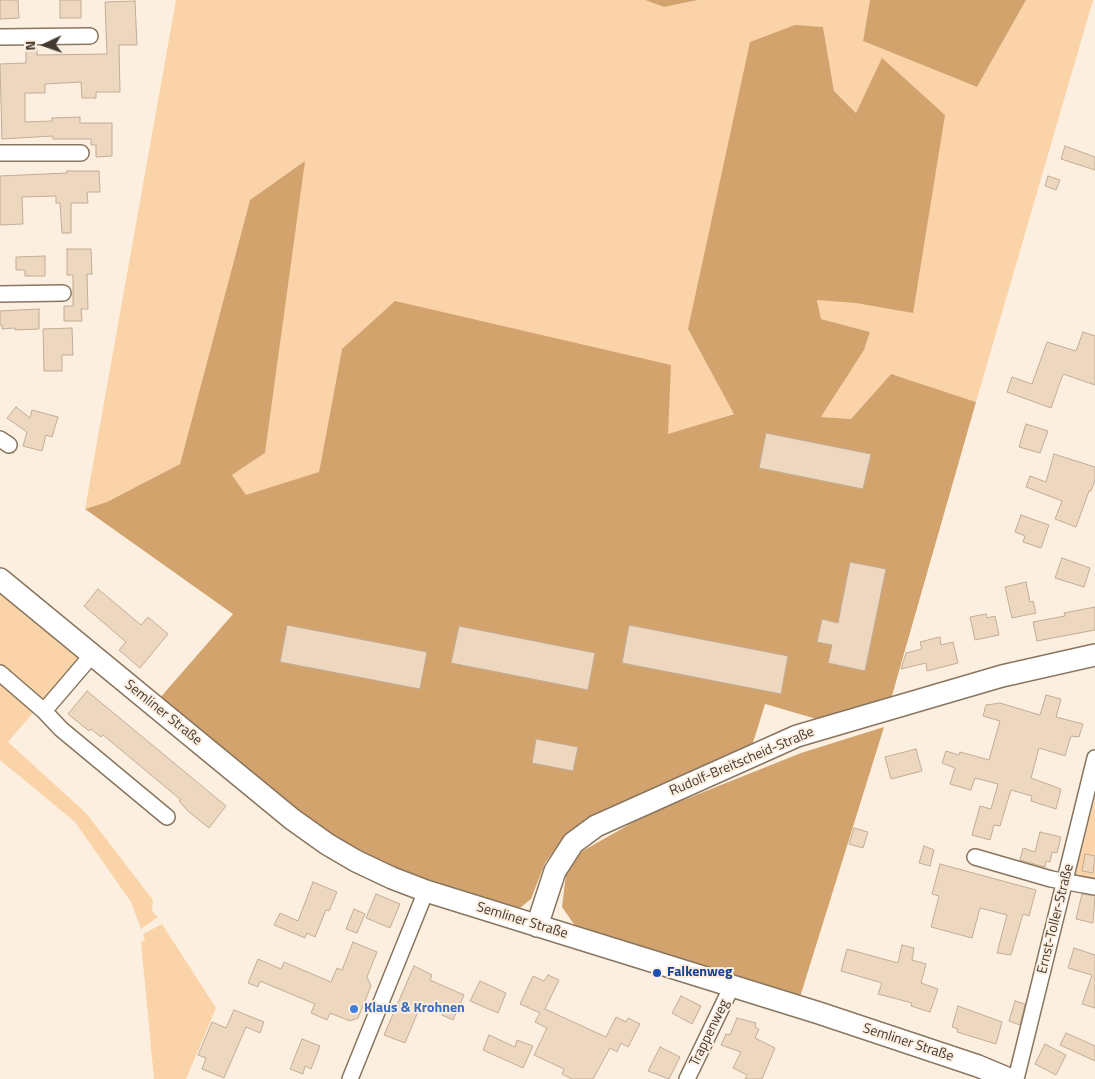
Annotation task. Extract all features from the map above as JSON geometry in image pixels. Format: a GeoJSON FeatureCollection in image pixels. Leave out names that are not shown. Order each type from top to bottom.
{"type":"FeatureCollection","features":[{"type":"Feature","properties":{"kind":"street"},"geometry":{"type":"LineString","coordinates":[[0,38],[90,36]]}},
{"type":"Feature","properties":{"kind":"street"},"geometry":{"type":"LineString","coordinates":[[0,153],[81,153]]}},
{"type":"Feature","properties":{"kind":"street"},"geometry":{"type":"LineString","coordinates":[[0,294],[63,293]]}},
{"type":"Feature","properties":{"kind":"street","name":"Semliner Straße"},"geometry":{"type":"LineString","coordinates":[[0,579],[87,661],[292,819],[356,861],[426,891],[732,986],[978,1066],[1009,1079]]}},
{"type":"Feature","properties":{"kind":"street","name":"Rudolf-Breitscheid-Straße"},"geometry":{"type":"LineString","coordinates":[[537,926],[555,871],[573,843],[596,826],[797,736],[1002,676],[1095,655]]}},
{"type":"Feature","properties":{"kind":"street"},"geometry":{"type":"LineString","coordinates":[[44,711],[87,661]]}},
{"type":"Feature","properties":{"kind":"street"},"geometry":{"type":"LineString","coordinates":[[0,674],[44,711],[61,729],[167,817]]}},
{"type":"Feature","properties":{"kind":"street","name":"Ernst-Toller-Straße"},"geometry":{"type":"LineString","coordinates":[[1016,1079],[1095,758]]}},
{"type":"Feature","properties":{"kind":"street"},"geometry":{"type":"LineString","coordinates":[[975,857],[1066,882],[1095,887]]}},
{"type":"Feature","properties":{"kind":"street"},"geometry":{"type":"LineString","coordinates":[[350,1079],[426,891]]}},
{"type":"Feature","properties":{"kind":"street","name":"Trappenweg"},"geometry":{"type":"LineString","coordinates":[[688,1079],[732,986]]}},
{"type":"Feature","properties":{"kind":"shaded area"},"geometry":{"type":"Polygon","coordinates":[[[176,0],[645,0],[664,7],[698,0],[870,0],[863,41],[977,87],[1026,0],[1093,0],[976,402],[891,374],[851,419],[821,417],[864,350],[870,332],[821,319],[817,299],[856,303],[856,113],[834,91],[823,27],[688,329],[735,413],[668,435],[342,349],[319,472],[246,496],[232,475],[265,453],[304,162],[250,200],[180,464],[107,502],[85,509],[176,0]]]}},
{"type":"Feature","properties":{"kind":"shaded area"},"geometry":{"type":"Polygon","coordinates":[[[645,0],[698,0],[664,7],[645,0]]]}},
{"type":"Feature","properties":{"kind":"shaded area"},"geometry":{"type":"Polygon","coordinates":[[[870,0],[1026,0],[977,87],[863,41],[870,0]]]}},
{"type":"Feature","properties":{"kind":"shaded area"},"geometry":{"type":"Polygon","coordinates":[[[795,25],[823,27],[834,91],[856,113],[882,58],[945,115],[913,313],[856,303],[817,300],[821,319],[870,332],[864,350],[821,417],[851,419],[891,374],[976,402],[891,699],[820,720],[765,704],[752,746],[592,816],[564,837],[545,863],[531,899],[520,908],[512,910],[424,882],[360,854],[330,836],[159,699],[233,614],[85,509],[107,502],[180,464],[250,200],[305,161],[265,453],[232,475],[246,495],[319,472],[342,349],[395,301],[671,365],[668,434],[734,414],[688,329],[750,42],[795,25]]]}},
{"type":"Feature","properties":{"kind":"shaded area"},"geometry":{"type":"Polygon","coordinates":[[[0,587],[83,654],[8,742],[86,813],[153,900],[152,911],[158,917],[141,929],[131,902],[75,822],[0,760],[0,587]]]}},
{"type":"Feature","properties":{"kind":"shaded area"},"geometry":{"type":"Polygon","coordinates":[[[884,727],[800,997],[578,930],[562,907],[566,874],[579,853],[646,815],[801,753],[884,727]]]}},
{"type":"Feature","properties":{"kind":"shaded area"},"geometry":{"type":"Polygon","coordinates":[[[1095,797],[1095,884],[1074,880],[1095,797]]]}},
{"type":"Feature","properties":{"kind":"shaded area"},"geometry":{"type":"Polygon","coordinates":[[[162,924],[216,1008],[186,1079],[154,1079],[141,942],[145,940],[143,934],[162,924]]]}},
{"type":"Feature","properties":{"kind":"building"},"geometry":{"type":"Polygon","coordinates":[[[0,0],[18,0],[19,18],[0,19],[0,0]]]}},
{"type":"Feature","properties":{"kind":"building"},"geometry":{"type":"Polygon","coordinates":[[[60,0],[81,0],[81,18],[60,18],[60,0]]]}},
{"type":"Feature","properties":{"kind":"building"},"geometry":{"type":"Polygon","coordinates":[[[135,1],[137,45],[119,45],[120,92],[96,92],[96,98],[82,98],[81,82],[45,84],[45,93],[25,93],[25,122],[52,121],[52,118],[80,117],[80,123],[112,123],[112,156],[96,157],[96,145],[91,145],[91,139],[53,139],[53,136],[2,139],[0,64],[26,63],[26,49],[37,48],[37,55],[107,54],[105,2],[135,1]]]}},
{"type":"Feature","properties":{"kind":"building"},"geometry":{"type":"Polygon","coordinates":[[[1065,146],[1095,157],[1095,170],[1061,159],[1065,146]]]}},
{"type":"Feature","properties":{"kind":"building"},"geometry":{"type":"Polygon","coordinates":[[[67,171],[99,171],[100,192],[87,192],[88,203],[71,203],[71,233],[62,233],[60,203],[56,203],[56,196],[22,197],[23,224],[0,225],[0,176],[67,173],[67,171]]]}},
{"type":"Feature","properties":{"kind":"building"},"geometry":{"type":"Polygon","coordinates":[[[1048,176],[1060,180],[1056,190],[1045,186],[1048,176]]]}},
{"type":"Feature","properties":{"kind":"building"},"geometry":{"type":"Polygon","coordinates":[[[67,249],[91,249],[92,274],[87,274],[88,309],[81,309],[82,321],[64,321],[64,306],[73,306],[73,275],[67,275],[67,249]]]}},
{"type":"Feature","properties":{"kind":"building"},"geometry":{"type":"Polygon","coordinates":[[[45,256],[45,276],[25,276],[25,270],[16,270],[16,257],[45,256]]]}},
{"type":"Feature","properties":{"kind":"building"},"geometry":{"type":"Polygon","coordinates":[[[39,309],[39,329],[2,329],[2,325],[0,325],[0,311],[39,309]]]}},
{"type":"Feature","properties":{"kind":"building"},"geometry":{"type":"Polygon","coordinates":[[[72,328],[73,355],[62,355],[62,371],[44,371],[43,329],[72,328]]]}},
{"type":"Feature","properties":{"kind":"building"},"geometry":{"type":"Polygon","coordinates":[[[1083,332],[1095,336],[1095,385],[1063,374],[1051,408],[1007,392],[1012,377],[1032,384],[1047,342],[1076,351],[1083,332]]]}},
{"type":"Feature","properties":{"kind":"building"},"geometry":{"type":"Polygon","coordinates":[[[16,407],[30,418],[32,410],[58,417],[52,437],[46,435],[42,451],[23,446],[27,432],[7,418],[16,407]]]}},
{"type":"Feature","properties":{"kind":"building"},"geometry":{"type":"Polygon","coordinates":[[[1026,424],[1048,431],[1040,453],[1019,447],[1026,424]]]}},
{"type":"Feature","properties":{"kind":"building"},"geometry":{"type":"Polygon","coordinates":[[[766,433],[871,454],[863,489],[759,468],[766,433]]]}},
{"type":"Feature","properties":{"kind":"building"},"geometry":{"type":"Polygon","coordinates":[[[1054,454],[1095,467],[1095,480],[1076,527],[1055,519],[1062,501],[1026,487],[1030,476],[1046,482],[1054,454]]]}},
{"type":"Feature","properties":{"kind":"building"},"geometry":{"type":"Polygon","coordinates":[[[1021,515],[1049,525],[1041,548],[1023,542],[1025,536],[1015,532],[1021,515]]]}},
{"type":"Feature","properties":{"kind":"building"},"geometry":{"type":"Polygon","coordinates":[[[1062,558],[1090,568],[1084,587],[1055,578],[1062,558]]]}},
{"type":"Feature","properties":{"kind":"building"},"geometry":{"type":"Polygon","coordinates":[[[850,562],[886,569],[865,671],[828,663],[832,645],[817,642],[822,619],[838,623],[850,562]]]}},
{"type":"Feature","properties":{"kind":"building"},"geometry":{"type":"Polygon","coordinates":[[[1026,582],[1030,602],[1033,601],[1036,613],[1012,618],[1005,587],[1026,582]]]}},
{"type":"Feature","properties":{"kind":"building"},"geometry":{"type":"Polygon","coordinates":[[[98,589],[141,625],[148,617],[168,634],[140,668],[119,650],[126,642],[84,606],[98,589]]]}},
{"type":"Feature","properties":{"kind":"building"},"geometry":{"type":"Polygon","coordinates":[[[1095,607],[1095,630],[1037,641],[1033,622],[1065,616],[1064,613],[1095,607]]]}},
{"type":"Feature","properties":{"kind":"building"},"geometry":{"type":"Polygon","coordinates":[[[986,614],[987,618],[995,616],[999,635],[975,640],[970,617],[986,614]]]}},
{"type":"Feature","properties":{"kind":"building"},"geometry":{"type":"Polygon","coordinates":[[[287,625],[427,652],[420,689],[280,662],[287,625]]]}},
{"type":"Feature","properties":{"kind":"building"},"geometry":{"type":"Polygon","coordinates":[[[629,625],[788,656],[781,694],[622,663],[629,625]]]}},
{"type":"Feature","properties":{"kind":"building"},"geometry":{"type":"Polygon","coordinates":[[[459,626],[595,653],[588,690],[451,663],[459,626]]]}},
{"type":"Feature","properties":{"kind":"building"},"geometry":{"type":"Polygon","coordinates":[[[940,637],[941,645],[953,642],[958,663],[927,671],[926,663],[901,669],[906,653],[922,649],[920,642],[940,637]]]}},
{"type":"Feature","properties":{"kind":"building"},"geometry":{"type":"Polygon","coordinates":[[[87,691],[226,806],[209,828],[188,811],[179,801],[181,800],[103,735],[101,737],[91,729],[89,731],[68,714],[87,691]]]}},
{"type":"Feature","properties":{"kind":"building"},"geometry":{"type":"Polygon","coordinates":[[[1046,695],[1061,699],[1056,717],[1083,724],[1079,737],[1071,736],[1065,756],[1039,748],[1031,778],[1061,789],[1056,809],[1031,801],[1032,796],[1011,790],[1000,826],[994,825],[990,840],[972,835],[980,806],[991,809],[998,784],[975,778],[971,790],[950,784],[955,768],[942,763],[946,751],[959,755],[960,752],[989,760],[1000,721],[983,716],[986,705],[1000,703],[1040,715],[1046,695]]]}},
{"type":"Feature","properties":{"kind":"building"},"geometry":{"type":"Polygon","coordinates":[[[536,739],[578,747],[573,771],[532,763],[536,739]]]}},
{"type":"Feature","properties":{"kind":"building"},"geometry":{"type":"Polygon","coordinates":[[[916,749],[922,771],[891,779],[885,757],[916,749]]]}},
{"type":"Feature","properties":{"kind":"building"},"geometry":{"type":"Polygon","coordinates":[[[854,828],[868,832],[863,848],[849,844],[854,828]]]}},
{"type":"Feature","properties":{"kind":"building"},"geometry":{"type":"Polygon","coordinates":[[[1040,832],[1061,837],[1057,853],[1052,852],[1050,862],[1046,861],[1045,867],[1020,860],[1023,848],[1035,852],[1040,832]]]}},
{"type":"Feature","properties":{"kind":"building"},"geometry":{"type":"Polygon","coordinates":[[[924,846],[934,850],[930,866],[919,863],[924,846]]]}},
{"type":"Feature","properties":{"kind":"building"},"geometry":{"type":"Polygon","coordinates":[[[1085,854],[1095,856],[1093,873],[1082,871],[1085,854]]]}},
{"type":"Feature","properties":{"kind":"building"},"geometry":{"type":"Polygon","coordinates":[[[940,864],[1036,890],[1029,916],[1023,914],[1011,955],[997,953],[1007,915],[980,908],[972,938],[931,927],[939,896],[932,894],[940,864]]]}},
{"type":"Feature","properties":{"kind":"building"},"geometry":{"type":"Polygon","coordinates":[[[313,882],[337,892],[329,911],[326,910],[315,937],[307,933],[305,938],[274,925],[280,913],[298,921],[313,882]]]}},
{"type":"Feature","properties":{"kind":"building"},"geometry":{"type":"Polygon","coordinates":[[[376,894],[400,904],[390,928],[366,918],[376,894]]]}},
{"type":"Feature","properties":{"kind":"building"},"geometry":{"type":"Polygon","coordinates":[[[1082,894],[1095,896],[1093,923],[1076,919],[1082,894]]]}},
{"type":"Feature","properties":{"kind":"building"},"geometry":{"type":"Polygon","coordinates":[[[354,909],[365,914],[357,933],[346,929],[354,909]]]}},
{"type":"Feature","properties":{"kind":"building"},"geometry":{"type":"Polygon","coordinates":[[[353,942],[377,952],[367,977],[371,986],[358,1018],[350,1021],[330,1013],[327,1020],[311,1013],[315,1004],[260,981],[258,987],[248,983],[258,959],[281,969],[284,962],[331,982],[337,968],[342,970],[353,942]]]}},
{"type":"Feature","properties":{"kind":"building"},"geometry":{"type":"Polygon","coordinates":[[[902,945],[914,948],[912,960],[926,964],[921,983],[938,989],[930,1012],[911,1006],[912,1003],[878,994],[882,983],[841,971],[847,949],[898,963],[902,945]]]}},
{"type":"Feature","properties":{"kind":"building"},"geometry":{"type":"Polygon","coordinates":[[[1074,948],[1095,955],[1095,1008],[1082,1004],[1092,975],[1068,968],[1074,948]]]}},
{"type":"Feature","properties":{"kind":"building"},"geometry":{"type":"Polygon","coordinates":[[[414,966],[432,975],[430,980],[464,995],[453,1020],[442,1015],[443,1012],[422,1002],[405,1043],[384,1035],[414,966]]]}},
{"type":"Feature","properties":{"kind":"building"},"geometry":{"type":"Polygon","coordinates":[[[548,975],[559,980],[545,1009],[606,1037],[616,1017],[626,1022],[628,1018],[640,1024],[628,1047],[621,1043],[617,1052],[610,1048],[593,1079],[572,1079],[562,1074],[564,1069],[534,1055],[547,1028],[535,1022],[540,1013],[520,1004],[533,976],[544,981],[548,975]]]}},
{"type":"Feature","properties":{"kind":"building"},"geometry":{"type":"Polygon","coordinates":[[[480,981],[506,993],[498,1013],[470,1001],[480,981]]]}},
{"type":"Feature","properties":{"kind":"building"},"geometry":{"type":"Polygon","coordinates":[[[681,996],[701,1006],[692,1024],[672,1013],[681,996]]]}},
{"type":"Feature","properties":{"kind":"building"},"geometry":{"type":"Polygon","coordinates":[[[1015,1001],[1025,1004],[1020,1025],[1009,1021],[1015,1001]]]}},
{"type":"Feature","properties":{"kind":"building"},"geometry":{"type":"Polygon","coordinates":[[[958,1006],[1002,1022],[996,1044],[957,1032],[958,1029],[952,1027],[958,1006]]]}},
{"type":"Feature","properties":{"kind":"building"},"geometry":{"type":"Polygon","coordinates":[[[234,1010],[264,1022],[260,1033],[246,1027],[224,1078],[202,1069],[206,1058],[198,1055],[212,1022],[226,1028],[234,1010]]]}},
{"type":"Feature","properties":{"kind":"building"},"geometry":{"type":"Polygon","coordinates":[[[737,1018],[756,1023],[755,1027],[759,1029],[755,1038],[775,1048],[762,1079],[745,1079],[747,1075],[733,1068],[741,1052],[721,1045],[726,1034],[730,1035],[737,1018]]]}},
{"type":"Feature","properties":{"kind":"building"},"geometry":{"type":"Polygon","coordinates":[[[1066,1033],[1095,1046],[1095,1061],[1060,1045],[1066,1033]]]}},
{"type":"Feature","properties":{"kind":"building"},"geometry":{"type":"Polygon","coordinates":[[[489,1035],[515,1047],[517,1040],[533,1046],[523,1068],[483,1050],[489,1035]]]}},
{"type":"Feature","properties":{"kind":"building"},"geometry":{"type":"Polygon","coordinates":[[[302,1039],[320,1046],[311,1069],[305,1066],[303,1074],[290,1069],[302,1039]]]}},
{"type":"Feature","properties":{"kind":"building"},"geometry":{"type":"Polygon","coordinates":[[[1045,1044],[1066,1055],[1056,1075],[1035,1064],[1045,1044]]]}},
{"type":"Feature","properties":{"kind":"building"},"geometry":{"type":"Polygon","coordinates":[[[660,1047],[680,1057],[669,1079],[648,1071],[660,1047]]]}},
{"type":"Feature","properties":{"kind":"place","name":"Falkenweg"},"geometry":{"type":"Point","coordinates":[657,973]}},
{"type":"Feature","properties":{"kind":"place","name":"Klaus & Krohnen"},"geometry":{"type":"Point","coordinates":[354,1009]}}]}
